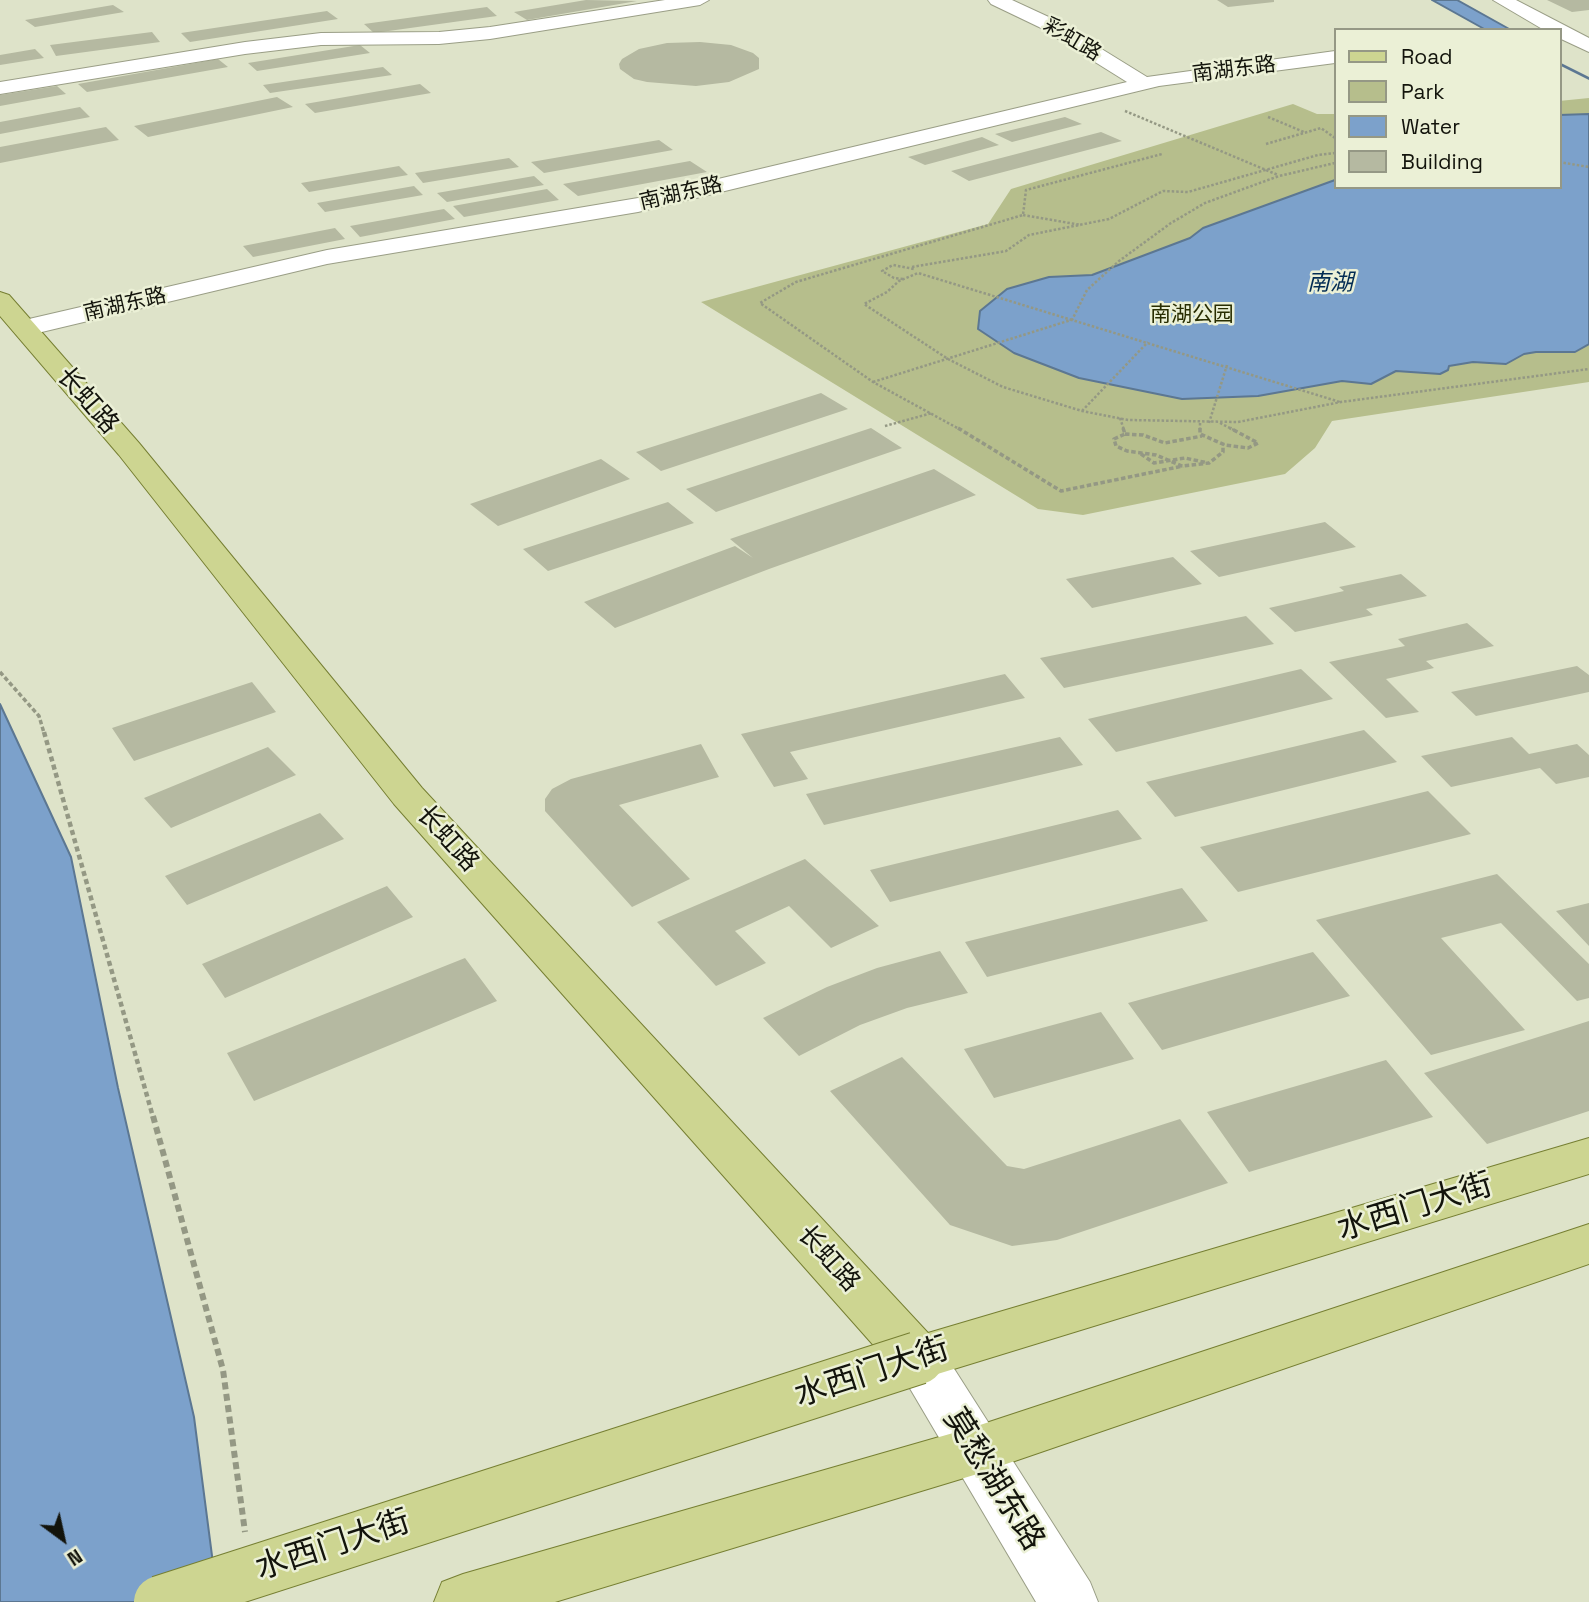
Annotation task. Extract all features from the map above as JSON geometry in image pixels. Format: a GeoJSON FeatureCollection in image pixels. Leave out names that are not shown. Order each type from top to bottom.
{"type":"FeatureCollection","features":[{"type":"Feature","properties":{"kind":"main road","name":"长虹路"},"geometry":{"type":"LineString","coordinates":[[12,314],[129,449],[408,796],[918,1358]]}},
{"type":"Feature","properties":{"kind":"main road","name":"水西门大街"},"geometry":{"type":"LineString","coordinates":[[160,1602],[918,1358],[1589,1156]]}},
{"type":"Feature","properties":{"kind":"main road"},"geometry":{"type":"LineString","coordinates":[[463,1602],[974,1451],[1589,1244]]}},
{"type":"Feature","properties":{"kind":"street"},"geometry":{"type":"LineString","coordinates":[[0,88],[245,48],[321,39],[439,38],[490,33],[700,0]]}},
{"type":"Feature","properties":{"kind":"street","name":"彩虹路"},"geometry":{"type":"LineString","coordinates":[[997,0],[1046,23],[1145,84]]}},
{"type":"Feature","properties":{"kind":"street"},"geometry":{"type":"LineString","coordinates":[[1502,0],[1554,28]]}},
{"type":"Feature","properties":{"kind":"street"},"geometry":{"type":"LineString","coordinates":[[1561,31],[1589,29]]}},
{"type":"Feature","properties":{"kind":"street"},"geometry":{"type":"LineString","coordinates":[[1561,32],[1589,46]]}},
{"type":"Feature","properties":{"kind":"street","name":"南湖东路"},"geometry":{"type":"LineString","coordinates":[[12,314],[327,257],[638,205],[1145,84],[1334,57]]}},
{"type":"Feature","properties":{"kind":"street","name":"莫愁湖东路"},"geometry":{"type":"LineString","coordinates":[[918,1358],[1069,1602]]}},
{"type":"Feature","properties":{"kind":"path"},"geometry":{"type":"LineString","coordinates":[[1091,97],[1279,176]]}},
{"type":"Feature","properties":{"kind":"path"},"geometry":{"type":"LineString","coordinates":[[1268,117],[1305,132]]}},
{"type":"Feature","properties":{"kind":"path"},"geometry":{"type":"LineString","coordinates":[[1266,144],[1321,128],[1334,137]]}},
{"type":"Feature","properties":{"kind":"path"},"geometry":{"type":"LineString","coordinates":[[904,279],[894,278],[882,271],[893,265],[912,267],[978,258],[1006,251],[1029,235],[1085,226],[1109,219],[1163,191],[1188,192],[1318,155],[1334,153]]}},
{"type":"Feature","properties":{"kind":"path"},"geometry":{"type":"LineString","coordinates":[[1023,215],[1026,191],[1162,154]]}},
{"type":"Feature","properties":{"kind":"path"},"geometry":{"type":"LineString","coordinates":[[1318,155],[1334,161]]}},
{"type":"Feature","properties":{"kind":"path"},"geometry":{"type":"LineString","coordinates":[[873,382],[1072,320],[1087,290],[1119,261],[1171,223],[1205,203],[1279,176],[1334,161]]}},
{"type":"Feature","properties":{"kind":"path"},"geometry":{"type":"LineString","coordinates":[[1561,162],[1589,167]]}},
{"type":"Feature","properties":{"kind":"path"},"geometry":{"type":"LineString","coordinates":[[1085,226],[1023,215],[796,282],[760,303],[873,382],[933,413],[1061,491],[1209,463],[1223,452],[1223,444]]}},
{"type":"Feature","properties":{"kind":"path"},"geometry":{"type":"LineString","coordinates":[[884,257],[893,265]]}},
{"type":"Feature","properties":{"kind":"path"},"geometry":{"type":"LineString","coordinates":[[912,267],[918,273],[971,291],[1227,365],[1341,402]]}},
{"type":"Feature","properties":{"kind":"path"},"geometry":{"type":"LineString","coordinates":[[918,273],[864,304],[948,359],[1003,387],[1082,411],[1120,418],[1200,423],[1238,422],[1341,402],[1589,369]]}},
{"type":"Feature","properties":{"kind":"path"},"geometry":{"type":"LineString","coordinates":[[1082,411],[1148,342]]}},
{"type":"Feature","properties":{"kind":"path"},"geometry":{"type":"LineString","coordinates":[[1209,423],[1227,365]]}},
{"type":"Feature","properties":{"kind":"path"},"geometry":{"type":"LineString","coordinates":[[885,426],[933,413]]}},
{"type":"Feature","properties":{"kind":"path"},"geometry":{"type":"LineString","coordinates":[[1120,418],[1125,434]]}},
{"type":"Feature","properties":{"kind":"path"},"geometry":{"type":"LineString","coordinates":[[1200,423],[1200,434],[1203,436]]}},
{"type":"Feature","properties":{"kind":"path"},"geometry":{"type":"LineString","coordinates":[[1183,466],[1116,446],[1114,439],[1125,434],[1143,435],[1165,443],[1203,436],[1223,444],[1248,448],[1258,443],[1220,423]]}},
{"type":"Feature","properties":{"kind":"path"},"geometry":{"type":"LineString","coordinates":[[1140,453],[1154,463],[1185,458],[1209,463]]}},
{"type":"Feature","properties":{"kind":"path"},"geometry":{"type":"LineString","coordinates":[[0,672],[39,716],[88,878],[223,1370],[245,1534]]}},
{"type":"Feature","properties":{"kind":"green space","name":"南湖公园"},"geometry":{"type":"Polygon","coordinates":[[[1589,98],[1589,382],[1332,421],[1315,448],[1285,474],[1083,515],[1038,509],[701,302],[988,224],[1011,189],[1293,104],[1317,114],[1334,114],[1334,189],[1561,189],[1561,101],[1589,98]]]}},
{"type":"Feature","properties":{"kind":"water"},"geometry":{"type":"Polygon","coordinates":[[[1432,0],[1457,0],[1507,28],[1482,28],[1432,0]]]}},
{"type":"Feature","properties":{"kind":"water","name":"南湖"},"geometry":{"type":"Polygon","coordinates":[[[1589,114],[1589,344],[1575,352],[1524,354],[1506,364],[1473,362],[1449,366],[1448,370],[1440,374],[1396,371],[1371,384],[1342,381],[1258,396],[1182,399],[1079,378],[1014,353],[978,329],[980,311],[1007,289],[1049,277],[1092,275],[1190,238],[1203,228],[1334,180],[1334,189],[1561,189],[1561,115],[1589,114]]]}},
{"type":"Feature","properties":{"kind":"water"},"geometry":{"type":"Polygon","coordinates":[[[0,704],[71,857],[118,1088],[194,1417],[218,1602],[0,1602],[0,704]]]}},
{"type":"Feature","properties":{"kind":"building"},"geometry":{"type":"Polygon","coordinates":[[[586,0],[637,1],[527,20],[514,12],[586,0]]]}},
{"type":"Feature","properties":{"kind":"building"},"geometry":{"type":"Polygon","coordinates":[[[1217,0],[1274,0],[1274,2],[1228,7],[1217,0]]]}},
{"type":"Feature","properties":{"kind":"building"},"geometry":{"type":"Polygon","coordinates":[[[1547,0],[1589,0],[1589,10],[1572,12],[1547,0]]]}},
{"type":"Feature","properties":{"kind":"building"},"geometry":{"type":"Polygon","coordinates":[[[113,5],[124,12],[35,27],[25,20],[113,5]]]}},
{"type":"Feature","properties":{"kind":"building"},"geometry":{"type":"Polygon","coordinates":[[[487,7],[497,16],[374,33],[364,24],[487,7]]]}},
{"type":"Feature","properties":{"kind":"building"},"geometry":{"type":"Polygon","coordinates":[[[327,11],[338,19],[190,42],[181,33],[327,11]]]}},
{"type":"Feature","properties":{"kind":"building"},"geometry":{"type":"Polygon","coordinates":[[[152,32],[160,42],[56,56],[50,45],[152,32]]]}},
{"type":"Feature","properties":{"kind":"building"},"geometry":{"type":"Polygon","coordinates":[[[667,43],[731,45],[753,53],[759,58],[759,69],[729,82],[696,86],[647,82],[634,79],[620,69],[622,59],[639,49],[667,43]]]}},
{"type":"Feature","properties":{"kind":"building"},"geometry":{"type":"Polygon","coordinates":[[[360,45],[370,53],[257,71],[248,63],[360,45]]]}},
{"type":"Feature","properties":{"kind":"building"},"geometry":{"type":"Polygon","coordinates":[[[35,49],[44,58],[0,65],[0,55],[35,49]]]}},
{"type":"Feature","properties":{"kind":"building"},"geometry":{"type":"Polygon","coordinates":[[[218,59],[228,67],[87,92],[78,84],[218,59]]]}},
{"type":"Feature","properties":{"kind":"building"},"geometry":{"type":"Polygon","coordinates":[[[383,67],[392,75],[270,93],[263,85],[383,67]]]}},
{"type":"Feature","properties":{"kind":"building"},"geometry":{"type":"Polygon","coordinates":[[[420,84],[431,93],[315,113],[305,104],[420,84]]]}},
{"type":"Feature","properties":{"kind":"building"},"geometry":{"type":"Polygon","coordinates":[[[57,86],[66,94],[0,106],[0,95],[57,86]]]}},
{"type":"Feature","properties":{"kind":"building"},"geometry":{"type":"Polygon","coordinates":[[[277,97],[293,107],[148,137],[134,126],[277,97]]]}},
{"type":"Feature","properties":{"kind":"building"},"geometry":{"type":"Polygon","coordinates":[[[80,107],[90,117],[0,134],[0,122],[80,107]]]}},
{"type":"Feature","properties":{"kind":"building"},"geometry":{"type":"Polygon","coordinates":[[[1065,117],[1082,124],[1012,142],[995,134],[1065,117]]]}},
{"type":"Feature","properties":{"kind":"building"},"geometry":{"type":"Polygon","coordinates":[[[106,127],[119,140],[0,163],[0,147],[106,127]]]}},
{"type":"Feature","properties":{"kind":"building"},"geometry":{"type":"Polygon","coordinates":[[[1101,132],[1122,141],[969,181],[951,171],[1101,132]]]}},
{"type":"Feature","properties":{"kind":"building"},"geometry":{"type":"Polygon","coordinates":[[[982,137],[999,145],[925,165],[908,157],[982,137]]]}},
{"type":"Feature","properties":{"kind":"building"},"geometry":{"type":"Polygon","coordinates":[[[659,140],[673,150],[544,173],[531,162],[659,140]]]}},
{"type":"Feature","properties":{"kind":"building"},"geometry":{"type":"Polygon","coordinates":[[[509,158],[519,167],[423,183],[415,173],[509,158]]]}},
{"type":"Feature","properties":{"kind":"building"},"geometry":{"type":"Polygon","coordinates":[[[690,161],[707,172],[578,196],[563,184],[690,161]]]}},
{"type":"Feature","properties":{"kind":"building"},"geometry":{"type":"Polygon","coordinates":[[[399,166],[408,175],[309,192],[301,183],[399,166]]]}},
{"type":"Feature","properties":{"kind":"building"},"geometry":{"type":"Polygon","coordinates":[[[534,176],[544,185],[447,202],[437,193],[534,176]]]}},
{"type":"Feature","properties":{"kind":"building"},"geometry":{"type":"Polygon","coordinates":[[[414,186],[423,195],[325,212],[317,203],[414,186]]]}},
{"type":"Feature","properties":{"kind":"building"},"geometry":{"type":"Polygon","coordinates":[[[547,189],[559,200],[464,217],[453,206],[547,189]]]}},
{"type":"Feature","properties":{"kind":"building"},"geometry":{"type":"Polygon","coordinates":[[[444,209],[455,219],[360,237],[350,226],[444,209]]]}},
{"type":"Feature","properties":{"kind":"building"},"geometry":{"type":"Polygon","coordinates":[[[335,228],[345,239],[253,257],[243,246],[335,228]]]}},
{"type":"Feature","properties":{"kind":"building"},"geometry":{"type":"Polygon","coordinates":[[[821,393],[848,409],[661,471],[636,452],[821,393]]]}},
{"type":"Feature","properties":{"kind":"building"},"geometry":{"type":"Polygon","coordinates":[[[871,428],[902,448],[716,512],[686,489],[871,428]]]}},
{"type":"Feature","properties":{"kind":"building"},"geometry":{"type":"Polygon","coordinates":[[[601,459],[630,479],[498,526],[470,504],[601,459]]]}},
{"type":"Feature","properties":{"kind":"building"},"geometry":{"type":"Polygon","coordinates":[[[934,469],[976,495],[769,569],[615,628],[584,602],[735,546],[753,558],[730,539],[934,469]]]}},
{"type":"Feature","properties":{"kind":"building"},"geometry":{"type":"Polygon","coordinates":[[[668,502],[694,523],[548,571],[523,549],[668,502]]]}},
{"type":"Feature","properties":{"kind":"building"},"geometry":{"type":"Polygon","coordinates":[[[1325,522],[1356,547],[1219,577],[1190,551],[1325,522]]]}},
{"type":"Feature","properties":{"kind":"building"},"geometry":{"type":"Polygon","coordinates":[[[1173,557],[1202,584],[1092,608],[1066,579],[1173,557]]]}},
{"type":"Feature","properties":{"kind":"building"},"geometry":{"type":"Polygon","coordinates":[[[1401,574],[1427,596],[1366,609],[1373,615],[1295,632],[1269,608],[1344,591],[1339,587],[1401,574]]]}},
{"type":"Feature","properties":{"kind":"building"},"geometry":{"type":"Polygon","coordinates":[[[1246,616],[1274,644],[1064,688],[1040,658],[1246,616]]]}},
{"type":"Feature","properties":{"kind":"building"},"geometry":{"type":"Polygon","coordinates":[[[1467,623],[1494,646],[1426,661],[1434,668],[1386,679],[1419,712],[1386,718],[1329,662],[1405,646],[1398,639],[1467,623]]]}},
{"type":"Feature","properties":{"kind":"building"},"geometry":{"type":"Polygon","coordinates":[[[1577,666],[1589,675],[1589,692],[1476,716],[1451,692],[1577,666]]]}},
{"type":"Feature","properties":{"kind":"building"},"geometry":{"type":"Polygon","coordinates":[[[1301,669],[1333,699],[1116,752],[1088,719],[1301,669]]]}},
{"type":"Feature","properties":{"kind":"building"},"geometry":{"type":"Polygon","coordinates":[[[1005,674],[1025,698],[790,752],[808,779],[774,787],[741,734],[1005,674]]]}},
{"type":"Feature","properties":{"kind":"building"},"geometry":{"type":"Polygon","coordinates":[[[252,682],[276,712],[134,761],[112,728],[252,682]]]}},
{"type":"Feature","properties":{"kind":"building"},"geometry":{"type":"Polygon","coordinates":[[[1364,730],[1397,762],[1175,817],[1146,782],[1364,730]]]}},
{"type":"Feature","properties":{"kind":"building"},"geometry":{"type":"Polygon","coordinates":[[[1060,737],[1083,765],[824,825],[806,794],[1060,737]]]}},
{"type":"Feature","properties":{"kind":"building"},"geometry":{"type":"Polygon","coordinates":[[[1512,737],[1529,754],[1577,744],[1589,755],[1589,777],[1556,784],[1540,768],[1451,787],[1421,756],[1512,737]]]}},
{"type":"Feature","properties":{"kind":"building"},"geometry":{"type":"Polygon","coordinates":[[[701,744],[719,777],[619,805],[690,879],[632,907],[545,811],[545,799],[552,789],[571,779],[701,744]]]}},
{"type":"Feature","properties":{"kind":"building"},"geometry":{"type":"Polygon","coordinates":[[[268,747],[296,775],[171,828],[144,798],[268,747]]]}},
{"type":"Feature","properties":{"kind":"building"},"geometry":{"type":"Polygon","coordinates":[[[1428,791],[1471,834],[1238,892],[1200,847],[1428,791]]]}},
{"type":"Feature","properties":{"kind":"building"},"geometry":{"type":"Polygon","coordinates":[[[1118,810],[1142,839],[890,902],[870,870],[1118,810]]]}},
{"type":"Feature","properties":{"kind":"building"},"geometry":{"type":"Polygon","coordinates":[[[320,813],[344,839],[187,905],[165,876],[320,813]]]}},
{"type":"Feature","properties":{"kind":"building"},"geometry":{"type":"Polygon","coordinates":[[[805,859],[879,926],[831,948],[789,906],[735,931],[766,963],[716,986],[657,922],[805,859]]]}},
{"type":"Feature","properties":{"kind":"building"},"geometry":{"type":"Polygon","coordinates":[[[1497,874],[1589,964],[1589,998],[1577,1001],[1501,923],[1441,938],[1525,1030],[1431,1055],[1316,920],[1497,874]]]}},
{"type":"Feature","properties":{"kind":"building"},"geometry":{"type":"Polygon","coordinates":[[[387,886],[413,917],[225,998],[202,964],[387,886]]]}},
{"type":"Feature","properties":{"kind":"building"},"geometry":{"type":"Polygon","coordinates":[[[1182,888],[1208,921],[987,977],[965,942],[1182,888]]]}},
{"type":"Feature","properties":{"kind":"building"},"geometry":{"type":"Polygon","coordinates":[[[1589,903],[1589,946],[1556,911],[1589,903]]]}},
{"type":"Feature","properties":{"kind":"building"},"geometry":{"type":"Polygon","coordinates":[[[940,951],[968,993],[907,1008],[860,1025],[799,1056],[763,1018],[827,987],[877,968],[940,951]]]}},
{"type":"Feature","properties":{"kind":"building"},"geometry":{"type":"Polygon","coordinates":[[[1313,952],[1350,996],[1162,1050],[1128,1003],[1313,952]]]}},
{"type":"Feature","properties":{"kind":"building"},"geometry":{"type":"Polygon","coordinates":[[[465,958],[497,1001],[254,1101],[227,1053],[465,958]]]}},
{"type":"Feature","properties":{"kind":"building"},"geometry":{"type":"Polygon","coordinates":[[[1101,1012],[1134,1059],[994,1098],[964,1049],[1101,1012]]]}},
{"type":"Feature","properties":{"kind":"building"},"geometry":{"type":"Polygon","coordinates":[[[1589,1021],[1589,1111],[1487,1144],[1424,1073],[1589,1021]]]}},
{"type":"Feature","properties":{"kind":"building"},"geometry":{"type":"Polygon","coordinates":[[[902,1057],[1007,1166],[1024,1169],[1180,1119],[1228,1183],[1057,1240],[1012,1246],[950,1225],[830,1091],[902,1057]]]}},
{"type":"Feature","properties":{"kind":"building"},"geometry":{"type":"Polygon","coordinates":[[[1386,1060],[1433,1117],[1249,1172],[1207,1112],[1386,1060]]]}},
{"type":"Feature","properties":{"kind":"waterway"},"geometry":{"type":"LineString","coordinates":[[1561,64],[1589,79]]}}]}
